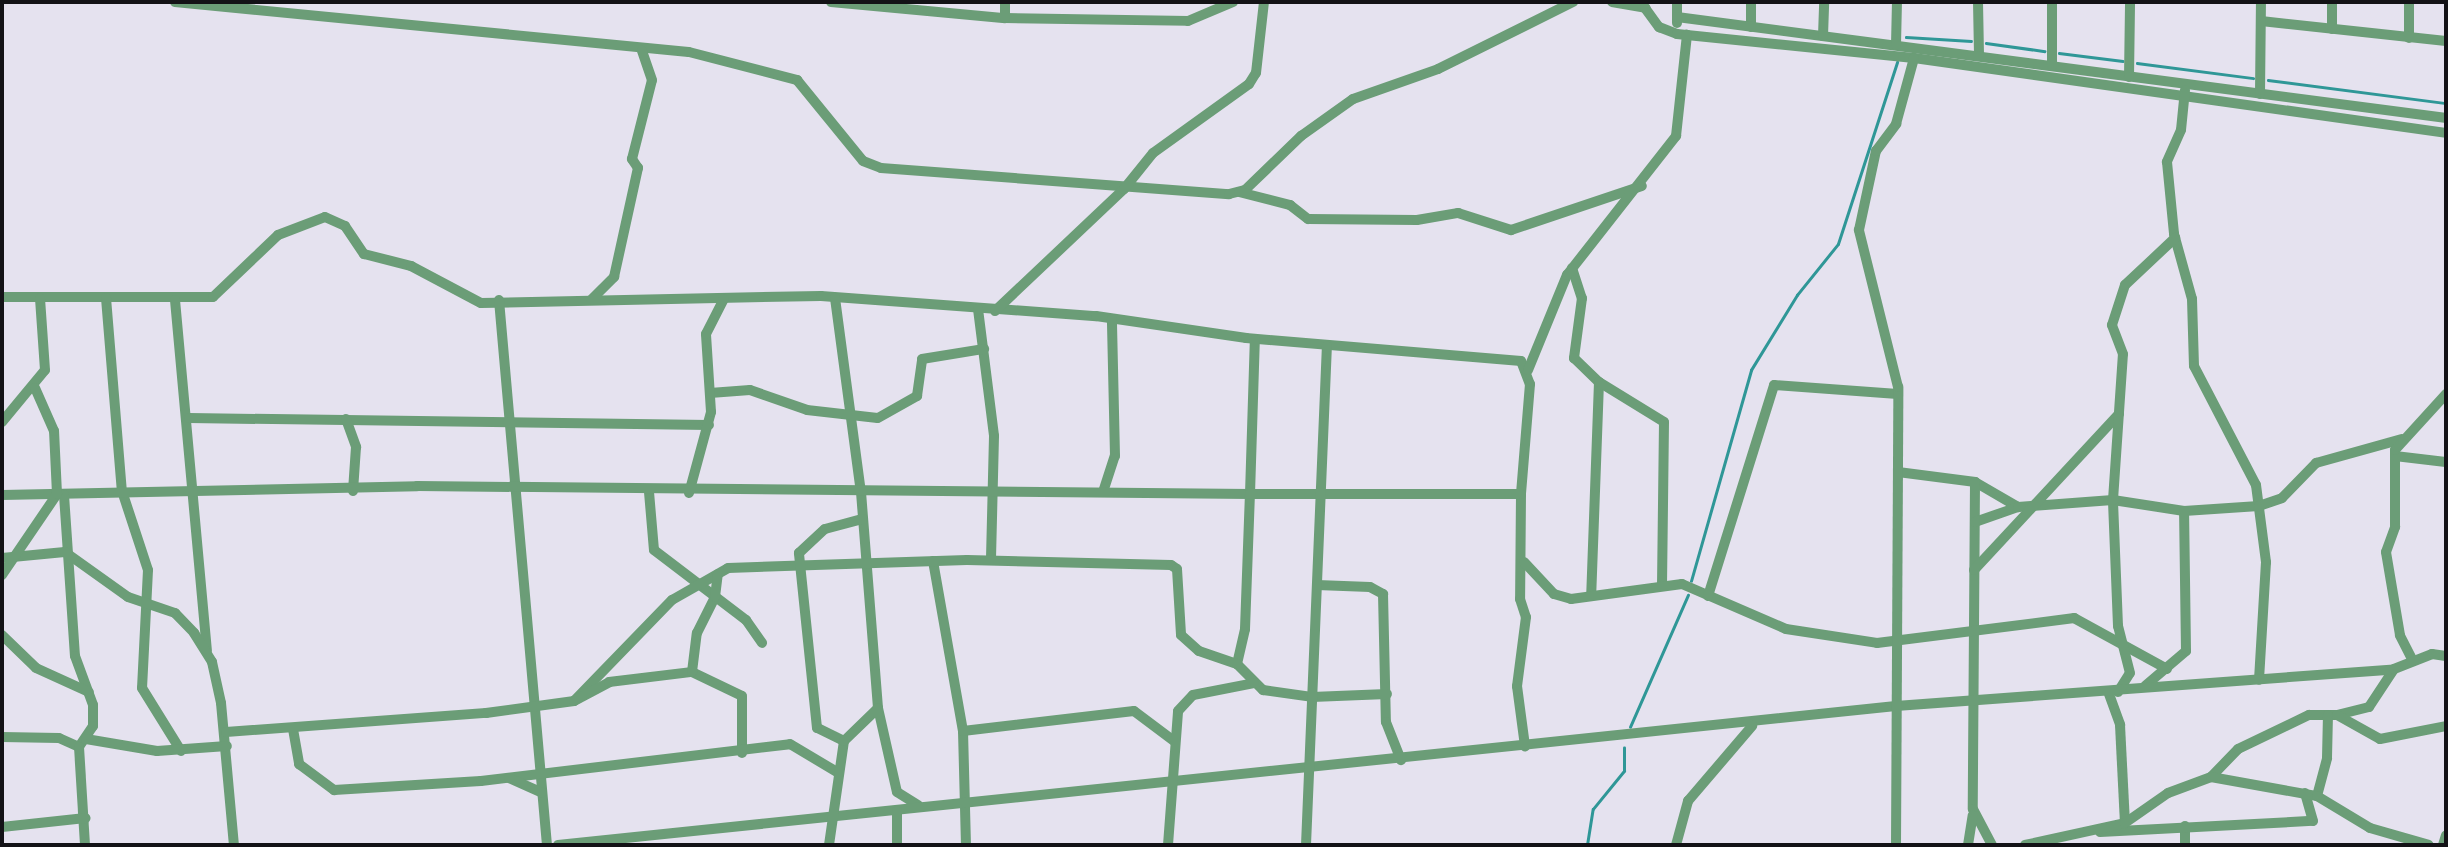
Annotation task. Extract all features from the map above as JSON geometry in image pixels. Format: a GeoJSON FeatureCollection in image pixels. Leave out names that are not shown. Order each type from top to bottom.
{"type":"FeatureCollection","features":[{"type":"Feature","properties":{"kind":"street"},"geometry":{"type":"LineString","coordinates":[[175,2],[331,20],[389,19],[642,51],[703,54],[797,80],[863,161],[881,168],[1124,189],[1238,192],[1272,198],[1318,220],[1417,220],[1458,213],[1511,230],[1642,186]]}},
{"type":"Feature","properties":{"kind":"street"},"geometry":{"type":"LineString","coordinates":[[831,2],[910,6],[1005,18],[1188,21],[1233,2]]}},
{"type":"Feature","properties":{"kind":"street"},"geometry":{"type":"LineString","coordinates":[[1005,2],[1005,18]]}},
{"type":"Feature","properties":{"kind":"street"},"geometry":{"type":"LineString","coordinates":[[995,311],[1124,189],[1153,153],[1249,84],[1256,73],[1264,2]]}},
{"type":"Feature","properties":{"kind":"street"},"geometry":{"type":"LineString","coordinates":[[1238,192],[1353,99],[1437,69],[1573,2]]}},
{"type":"Feature","properties":{"kind":"street"},"geometry":{"type":"LineString","coordinates":[[1612,2],[1645,8],[1659,27],[1682,35],[1914,58],[2446,133]]}},
{"type":"Feature","properties":{"kind":"street"},"geometry":{"type":"LineString","coordinates":[[1525,746],[1517,686],[1524,663],[1521,494],[1528,370],[1572,268],[1642,186],[1676,136],[1682,35],[1677,17],[1677,2]]}},
{"type":"Feature","properties":{"kind":"street"},"geometry":{"type":"LineString","coordinates":[[1751,2],[1751,27]]}},
{"type":"Feature","properties":{"kind":"street"},"geometry":{"type":"LineString","coordinates":[[1823,36],[1824,2]]}},
{"type":"Feature","properties":{"kind":"street"},"geometry":{"type":"LineString","coordinates":[[1896,45],[1897,2]]}},
{"type":"Feature","properties":{"kind":"street"},"geometry":{"type":"LineString","coordinates":[[1978,2],[1979,56]]}},
{"type":"Feature","properties":{"kind":"street"},"geometry":{"type":"LineString","coordinates":[[2052,2],[2052,66]]}},
{"type":"Feature","properties":{"kind":"street"},"geometry":{"type":"LineString","coordinates":[[2129,76],[2130,2]]}},
{"type":"Feature","properties":{"kind":"street"},"geometry":{"type":"LineString","coordinates":[[2260,94],[2261,2]]}},
{"type":"Feature","properties":{"kind":"street"},"geometry":{"type":"LineString","coordinates":[[2332,2],[2332,29]]}},
{"type":"Feature","properties":{"kind":"street"},"geometry":{"type":"LineString","coordinates":[[2409,2],[2409,38]]}},
{"type":"Feature","properties":{"kind":"street"},"geometry":{"type":"LineString","coordinates":[[1677,17],[2446,118]]}},
{"type":"Feature","properties":{"kind":"street"},"geometry":{"type":"LineString","coordinates":[[2261,21],[2446,41]]}},
{"type":"Feature","properties":{"kind":"street"},"geometry":{"type":"LineString","coordinates":[[591,300],[614,277],[638,168],[632,159],[652,80],[642,51]]}},
{"type":"Feature","properties":{"kind":"street"},"geometry":{"type":"LineString","coordinates":[[1896,845],[1898,394],[1859,230],[1875,150],[1896,124],[1914,58]]}},
{"type":"Feature","properties":{"kind":"street"},"geometry":{"type":"LineString","coordinates":[[2185,84],[2181,130],[2167,162],[2175,238],[2192,299],[2194,366],[2215,417],[2249,465],[2259,506],[2266,562],[2259,680]]}},
{"type":"Feature","properties":{"kind":"street"},"geometry":{"type":"LineString","coordinates":[[2,298],[175,300],[224,292],[278,235],[325,217],[345,226],[364,254],[411,266],[481,303],[499,300],[835,298],[1112,319],[1327,346],[1459,353],[1521,361],[1528,370]]}},
{"type":"Feature","properties":{"kind":"street"},"geometry":{"type":"LineString","coordinates":[[2113,693],[2130,673],[2122,644],[2113,500],[2123,355],[2115,313],[2125,285],[2175,238]]}},
{"type":"Feature","properties":{"kind":"street"},"geometry":{"type":"LineString","coordinates":[[1572,268],[1581,298],[1574,358],[1599,382],[1664,422],[1662,586]]}},
{"type":"Feature","properties":{"kind":"street"},"geometry":{"type":"LineString","coordinates":[[2,422],[35,388],[47,347],[40,298]]}},
{"type":"Feature","properties":{"kind":"street"},"geometry":{"type":"LineString","coordinates":[[106,298],[122,491],[146,557],[142,688],[181,751]]}},
{"type":"Feature","properties":{"kind":"street"},"geometry":{"type":"LineString","coordinates":[[835,298],[861,492],[878,708],[897,792],[918,805]]}},
{"type":"Feature","properties":{"kind":"street"},"geometry":{"type":"LineString","coordinates":[[689,493],[709,425],[706,334],[724,299]]}},
{"type":"Feature","properties":{"kind":"street"},"geometry":{"type":"LineString","coordinates":[[175,300],[190,418],[207,655],[226,732],[234,845]]}},
{"type":"Feature","properties":{"kind":"street"},"geometry":{"type":"LineString","coordinates":[[499,300],[547,845]]}},
{"type":"Feature","properties":{"kind":"street"},"geometry":{"type":"LineString","coordinates":[[978,309],[984,349],[995,492],[991,560]]}},
{"type":"Feature","properties":{"kind":"street"},"geometry":{"type":"LineString","coordinates":[[1103,492],[1115,456],[1112,319]]}},
{"type":"Feature","properties":{"kind":"street"},"geometry":{"type":"LineString","coordinates":[[1237,664],[1245,629],[1255,339]]}},
{"type":"Feature","properties":{"kind":"street"},"geometry":{"type":"LineString","coordinates":[[1306,845],[1307,770],[1317,585],[1318,490],[1327,346]]}},
{"type":"Feature","properties":{"kind":"street"},"geometry":{"type":"LineString","coordinates":[[710,393],[750,390],[807,410],[878,418],[917,397],[922,359],[984,349]]}},
{"type":"Feature","properties":{"kind":"street"},"geometry":{"type":"LineString","coordinates":[[1591,596],[1599,382]]}},
{"type":"Feature","properties":{"kind":"street"},"geometry":{"type":"LineString","coordinates":[[1708,596],[1774,385],[1898,394]]}},
{"type":"Feature","properties":{"kind":"street"},"geometry":{"type":"LineString","coordinates":[[35,388],[54,431],[75,656],[89,692],[93,726],[82,743],[85,845]]}},
{"type":"Feature","properties":{"kind":"street"},"geometry":{"type":"LineString","coordinates":[[2413,661],[2400,635],[2386,552],[2395,527],[2395,456],[2402,439],[2446,394]]}},
{"type":"Feature","properties":{"kind":"street"},"geometry":{"type":"LineString","coordinates":[[1974,570],[2120,414]]}},
{"type":"Feature","properties":{"kind":"street"},"geometry":{"type":"LineString","coordinates":[[190,418],[709,425]]}},
{"type":"Feature","properties":{"kind":"street"},"geometry":{"type":"LineString","coordinates":[[346,419],[356,447],[353,491]]}},
{"type":"Feature","properties":{"kind":"street"},"geometry":{"type":"LineString","coordinates":[[1975,522],[2018,507],[2113,500],[2184,511],[2259,506],[2282,498],[2316,463],[2402,439]]}},
{"type":"Feature","properties":{"kind":"street"},"geometry":{"type":"LineString","coordinates":[[2395,456],[2446,463]]}},
{"type":"Feature","properties":{"kind":"street"},"geometry":{"type":"LineString","coordinates":[[1898,472],[1975,482],[2018,507]]}},
{"type":"Feature","properties":{"kind":"street"},"geometry":{"type":"LineString","coordinates":[[1968,845],[1973,809],[1975,482]]}},
{"type":"Feature","properties":{"kind":"street"},"geometry":{"type":"LineString","coordinates":[[2,495],[195,489],[353,491],[515,486],[689,493],[1250,494],[1318,490],[1521,494]]}},
{"type":"Feature","properties":{"kind":"street"},"geometry":{"type":"LineString","coordinates":[[649,492],[654,550],[697,586],[746,620],[762,643]]}},
{"type":"Feature","properties":{"kind":"street"},"geometry":{"type":"LineString","coordinates":[[2,575],[20,556],[60,494]]}},
{"type":"Feature","properties":{"kind":"street"},"geometry":{"type":"LineString","coordinates":[[2142,688],[2186,651],[2184,511]]}},
{"type":"Feature","properties":{"kind":"street"},"geometry":{"type":"LineString","coordinates":[[844,741],[817,728],[799,562],[814,535],[863,519]]}},
{"type":"Feature","properties":{"kind":"street"},"geometry":{"type":"LineString","coordinates":[[2,558],[65,552],[145,606],[175,613],[207,655]]}},
{"type":"Feature","properties":{"kind":"street"},"geometry":{"type":"LineString","coordinates":[[574,701],[672,600],[718,574],[799,562],[991,560],[1171,565],[1177,569],[1181,635],[1199,652],[1237,664],[1254,683],[1277,695],[1312,697],[1387,694]]}},
{"type":"Feature","properties":{"kind":"street"},"geometry":{"type":"LineString","coordinates":[[933,561],[963,731],[962,806],[966,845]]}},
{"type":"Feature","properties":{"kind":"street"},"geometry":{"type":"LineString","coordinates":[[1524,562],[1554,594],[1591,596],[1682,584],[1786,629],[1896,641],[1973,634],[2074,618],[2167,669]]}},
{"type":"Feature","properties":{"kind":"street"},"geometry":{"type":"LineString","coordinates":[[692,672],[697,633],[715,597],[718,574]]}},
{"type":"Feature","properties":{"kind":"street"},"geometry":{"type":"LineString","coordinates":[[1317,585],[1370,587],[1383,594],[1386,722],[1401,760]]}},
{"type":"Feature","properties":{"kind":"street"},"geometry":{"type":"LineString","coordinates":[[2,635],[36,668],[89,692]]}},
{"type":"Feature","properties":{"kind":"street"},"geometry":{"type":"LineString","coordinates":[[558,845],[830,819],[897,811],[918,805],[962,806],[1175,778],[1307,770],[1525,746],[1752,726],[1896,706],[2113,693],[2205,678],[2259,680],[2394,669],[2413,661],[2446,656]]}},
{"type":"Feature","properties":{"kind":"street"},"geometry":{"type":"LineString","coordinates":[[2025,845],[2125,823],[2168,793],[2211,777],[2238,749],[2309,715],[2333,715],[2369,707],[2394,669]]}},
{"type":"Feature","properties":{"kind":"street"},"geometry":{"type":"LineString","coordinates":[[226,732],[293,729],[574,701],[609,682],[692,672],[742,696],[742,752]]}},
{"type":"Feature","properties":{"kind":"street"},"geometry":{"type":"LineString","coordinates":[[1168,845],[1175,778],[1174,741],[1184,700],[1254,683]]}},
{"type":"Feature","properties":{"kind":"street"},"geometry":{"type":"LineString","coordinates":[[2113,693],[2120,725],[2125,823]]}},
{"type":"Feature","properties":{"kind":"street"},"geometry":{"type":"LineString","coordinates":[[829,845],[830,819],[844,741],[878,708]]}},
{"type":"Feature","properties":{"kind":"street"},"geometry":{"type":"LineString","coordinates":[[963,731],[1134,711],[1174,741]]}},
{"type":"Feature","properties":{"kind":"street"},"geometry":{"type":"LineString","coordinates":[[2333,715],[2380,739],[2446,726]]}},
{"type":"Feature","properties":{"kind":"street"},"geometry":{"type":"LineString","coordinates":[[2317,796],[2327,758],[2333,715]]}},
{"type":"Feature","properties":{"kind":"street"},"geometry":{"type":"LineString","coordinates":[[1676,845],[1688,802],[1752,726]]}},
{"type":"Feature","properties":{"kind":"street"},"geometry":{"type":"LineString","coordinates":[[293,729],[299,764],[334,790],[540,775],[790,744],[837,772]]}},
{"type":"Feature","properties":{"kind":"street"},"geometry":{"type":"LineString","coordinates":[[2,737],[59,738],[82,743],[181,751],[227,746]]}},
{"type":"Feature","properties":{"kind":"street"},"geometry":{"type":"LineString","coordinates":[[2211,777],[2317,796],[2371,828],[2430,845]]}},
{"type":"Feature","properties":{"kind":"street"},"geometry":{"type":"LineString","coordinates":[[509,778],[542,793]]}},
{"type":"Feature","properties":{"kind":"street"},"geometry":{"type":"LineString","coordinates":[[2089,831],[2313,821],[2305,793]]}},
{"type":"Feature","properties":{"kind":"street"},"geometry":{"type":"LineString","coordinates":[[1973,809],[1992,845]]}},
{"type":"Feature","properties":{"kind":"street"},"geometry":{"type":"LineString","coordinates":[[897,811],[897,845]]}},
{"type":"Feature","properties":{"kind":"street"},"geometry":{"type":"LineString","coordinates":[[2,827],[86,818]]}},
{"type":"Feature","properties":{"kind":"street"},"geometry":{"type":"LineString","coordinates":[[2185,826],[2185,845]]}},
{"type":"Feature","properties":{"kind":"street"},"geometry":{"type":"LineString","coordinates":[[2443,845],[2446,835]]}},
{"type":"Feature","properties":{"kind":"waterway"},"geometry":{"type":"LineString","coordinates":[[1906,37],[1971,41]]}},
{"type":"Feature","properties":{"kind":"waterway"},"geometry":{"type":"LineString","coordinates":[[1986,43],[2044,51]]}},
{"type":"Feature","properties":{"kind":"waterway"},"geometry":{"type":"LineString","coordinates":[[2059,53],[2122,61]]}},
{"type":"Feature","properties":{"kind":"waterway"},"geometry":{"type":"LineString","coordinates":[[1691,581],[1751,370],[1797,295],[1838,244],[1897,62]]}},
{"type":"Feature","properties":{"kind":"waterway"},"geometry":{"type":"LineString","coordinates":[[2137,63],[2253,78]]}},
{"type":"Feature","properties":{"kind":"waterway"},"geometry":{"type":"LineString","coordinates":[[2268,80],[2446,103]]}},
{"type":"Feature","properties":{"kind":"waterway"},"geometry":{"type":"LineString","coordinates":[[1630,727],[1688,595]]}},
{"type":"Feature","properties":{"kind":"waterway"},"geometry":{"type":"LineString","coordinates":[[1587,845],[1593,809],[1624,771],[1624,748]]}}]}
